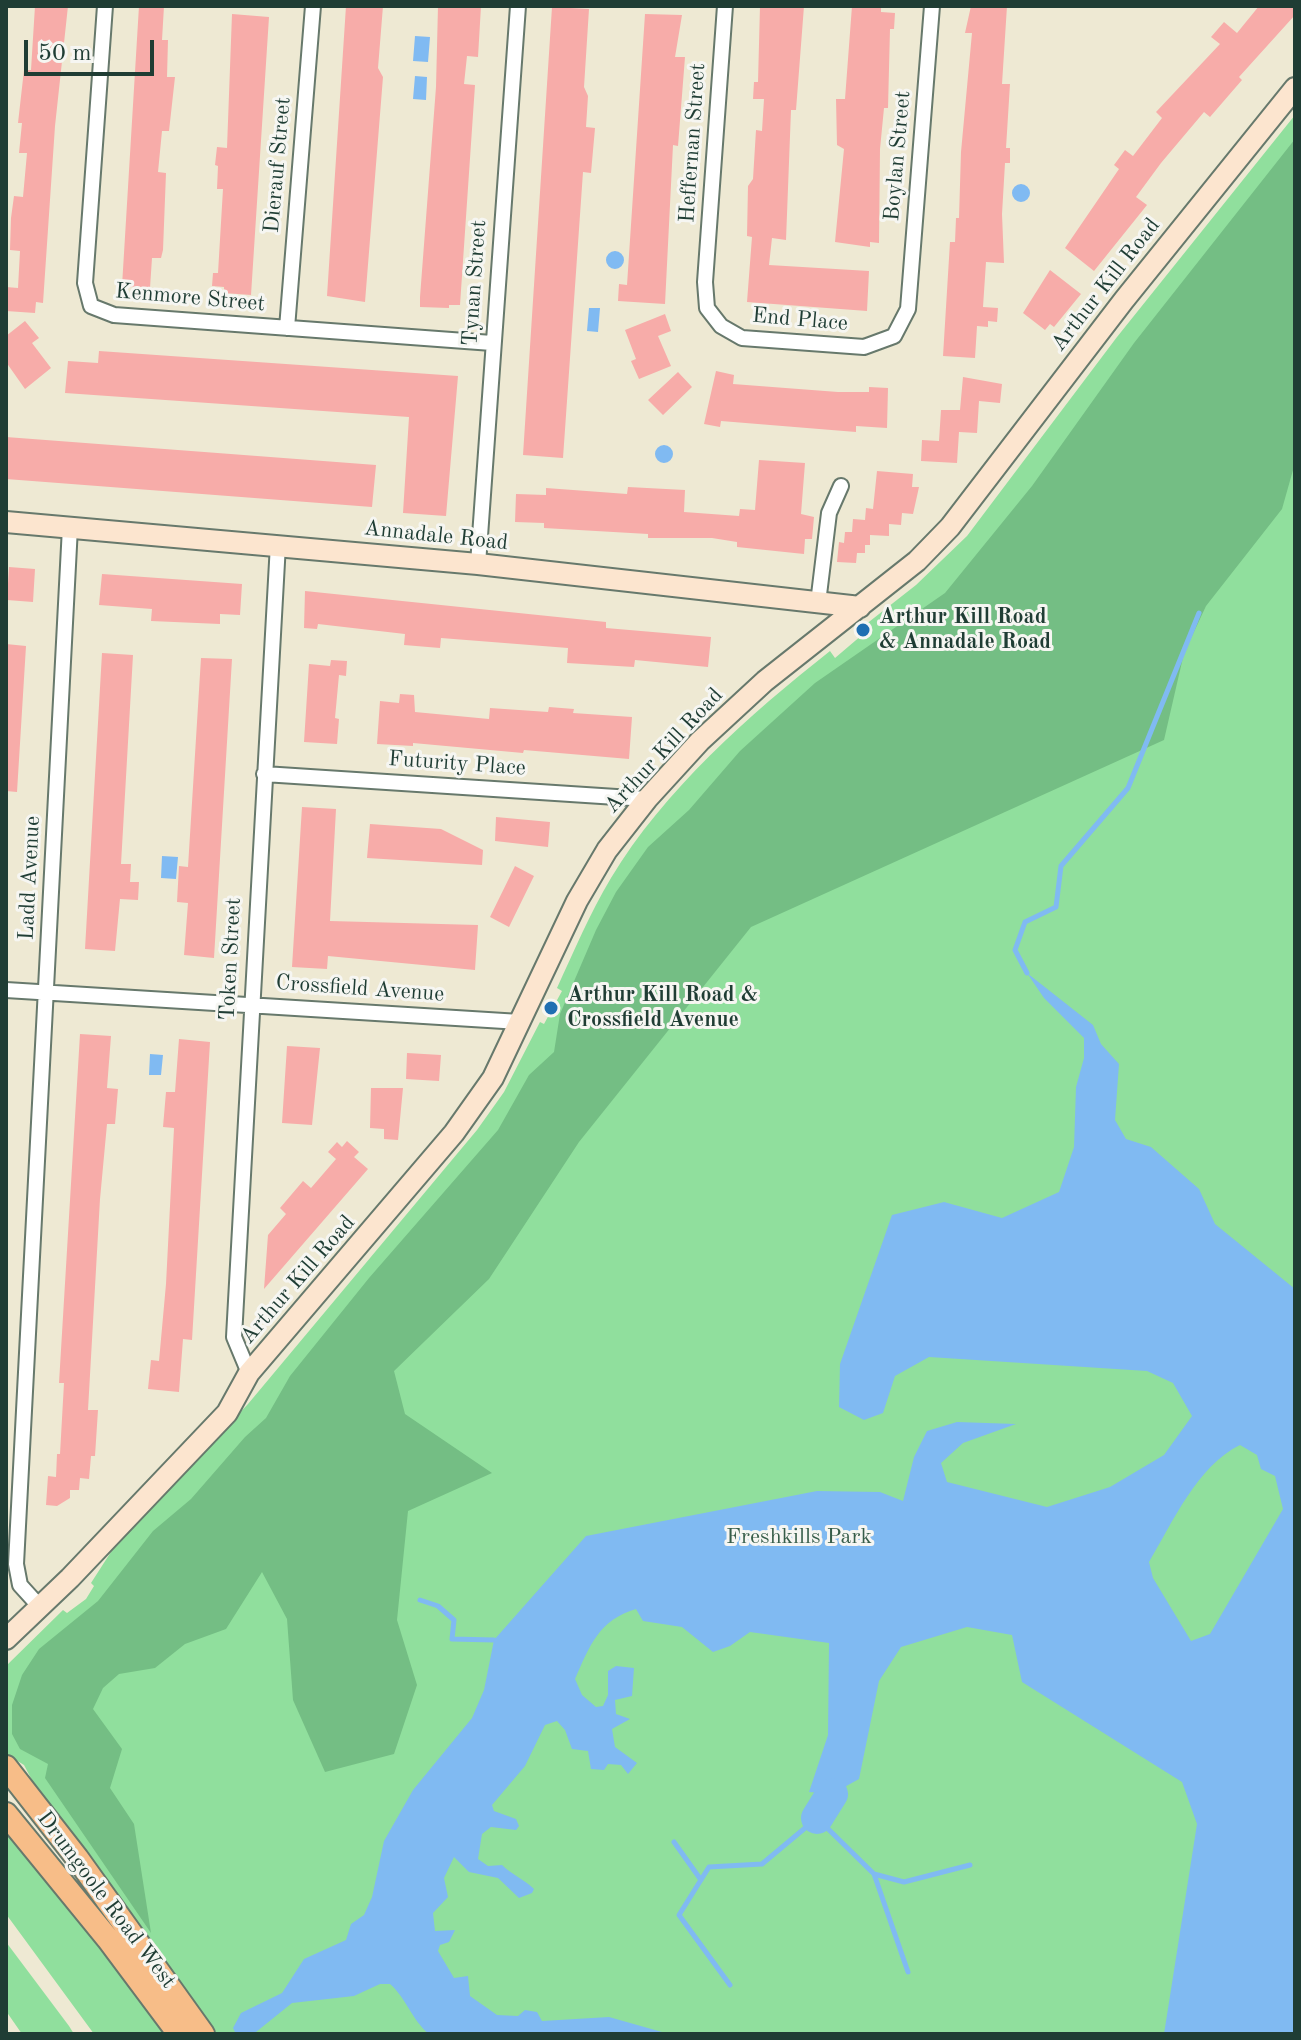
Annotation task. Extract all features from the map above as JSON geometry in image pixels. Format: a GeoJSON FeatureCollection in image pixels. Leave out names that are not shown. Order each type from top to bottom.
{"type":"FeatureCollection","features":[{"type":"Feature","properties":{"kind":"main road","name":"Drumgoole Road West"},"geometry":{"type":"LineString","coordinates":[[6,1767],[203,2034]]}},
{"type":"Feature","properties":{"kind":"main road","name":"Drumgoole Road West"},"geometry":{"type":"LineString","coordinates":[[6,1814],[117,1950],[179,2034]]}},
{"type":"Feature","properties":{"kind":"street","name":"Kenmore Street"},"geometry":{"type":"LineString","coordinates":[[105,6],[85,283],[91,306],[114,315],[492,343]]}},
{"type":"Feature","properties":{"kind":"street","name":"Dierauf Street"},"geometry":{"type":"LineString","coordinates":[[287,328],[313,6]]}},
{"type":"Feature","properties":{"kind":"street","name":"Tynan Street"},"geometry":{"type":"LineString","coordinates":[[478,564],[518,6]]}},
{"type":"Feature","properties":{"kind":"street","name":"Heffernan Street"},"geometry":{"type":"LineString","coordinates":[[705,282],[725,6]]}},
{"type":"Feature","properties":{"kind":"street","name":"Boylan Street"},"geometry":{"type":"LineString","coordinates":[[908,309],[932,6]]}},
{"type":"Feature","properties":{"kind":"street","name":"Arthur Kill Road"},"geometry":{"type":"LineString","coordinates":[[6,1639],[227,1413],[249,1373],[454,1133],[493,1078],[577,901],[607,850],[647,799],[700,741],[765,681],[917,561],[950,527],[1124,300],[1295,88]]}},
{"type":"Feature","properties":{"kind":"street","name":"End Place"},"geometry":{"type":"LineString","coordinates":[[705,282],[707,308],[721,326],[742,338],[864,347],[894,336],[908,309]]}},
{"type":"Feature","properties":{"kind":"street"},"geometry":{"type":"LineString","coordinates":[[818,603],[829,513],[841,486]]}},
{"type":"Feature","properties":{"kind":"street","name":"Annadale Road"},"geometry":{"type":"LineString","coordinates":[[6,522],[278,544],[860,607]]}},
{"type":"Feature","properties":{"kind":"street","name":"Ladd Avenue"},"geometry":{"type":"LineString","coordinates":[[40,1607],[11,1580],[12,1518],[46,992],[70,527]]}},
{"type":"Feature","properties":{"kind":"street","name":"Token Street"},"geometry":{"type":"LineString","coordinates":[[249,1373],[234,1337],[250,1004],[278,544]]}},
{"type":"Feature","properties":{"kind":"street","name":"Futurity Place"},"geometry":{"type":"LineString","coordinates":[[264,774],[647,799]]}},
{"type":"Feature","properties":{"kind":"street","name":"Crossfield Avenue"},"geometry":{"type":"LineString","coordinates":[[6,990],[520,1022]]}},
{"type":"Feature","properties":{"kind":"green space","name":"Freshkills Park"},"geometry":{"type":"Polygon","coordinates":[[[1295,115],[1295,2034],[213,2034],[31,1787],[34,1784],[24,1765],[6,1754],[6,1666],[63,1610],[67,1613],[86,1599],[94,1586],[91,1583],[118,1541],[248,1404],[477,1130],[504,1092],[540,1022],[544,1024],[562,991],[557,988],[603,891],[656,814],[710,756],[769,701],[830,651],[835,658],[862,635],[865,625],[916,585],[967,536],[1117,337],[1295,115]]]}},
{"type":"Feature","properties":{"kind":"green space"},"geometry":{"type":"Polygon","coordinates":[[[1295,139],[1295,463],[1282,509],[1206,606],[1184,653],[1164,740],[751,927],[579,1142],[489,1279],[394,1371],[405,1414],[492,1473],[408,1511],[397,1620],[417,1685],[394,1754],[325,1772],[293,1700],[287,1619],[262,1572],[226,1629],[185,1644],[155,1668],[119,1674],[103,1688],[93,1709],[122,1749],[110,1788],[134,1824],[151,1933],[45,1778],[48,1764],[20,1749],[12,1734],[12,1705],[22,1675],[39,1649],[98,1601],[153,1531],[191,1499],[245,1437],[266,1418],[290,1376],[369,1278],[498,1130],[529,1075],[554,1052],[560,1014],[596,930],[616,892],[648,847],[689,810],[740,751],[815,683],[945,593],[1032,486],[1134,343],[1295,139]]]}},
{"type":"Feature","properties":{"kind":"green space"},"geometry":{"type":"Polygon","coordinates":[[[6,1832],[104,1951],[166,2034],[94,2034],[6,1914],[6,1832]]]}},
{"type":"Feature","properties":{"kind":"green space"},"geometry":{"type":"Polygon","coordinates":[[[6,1942],[74,2034],[22,2034],[6,2011],[6,1942]]]}},
{"type":"Feature","properties":{"kind":"water"},"geometry":{"type":"Polygon","coordinates":[[[415,36],[430,37],[428,62],[413,61],[415,36]]]}},
{"type":"Feature","properties":{"kind":"water"},"geometry":{"type":"Polygon","coordinates":[[[415,76],[427,77],[426,100],[413,99],[415,76]]]}},
{"type":"Feature","properties":{"kind":"water"},"geometry":{"type":"Polygon","coordinates":[[[1017,184],[1025,184],[1030,193],[1028,200],[1017,202],[1012,197],[1012,189],[1017,184]]]}},
{"type":"Feature","properties":{"kind":"water"},"geometry":{"type":"Polygon","coordinates":[[[615,251],[624,260],[615,269],[606,260],[615,251]]]}},
{"type":"Feature","properties":{"kind":"water"},"geometry":{"type":"Polygon","coordinates":[[[589,308],[600,308],[598,332],[587,331],[589,308]]]}},
{"type":"Feature","properties":{"kind":"water"},"geometry":{"type":"Polygon","coordinates":[[[660,445],[668,445],[673,454],[671,461],[660,463],[655,458],[655,450],[660,445]]]}},
{"type":"Feature","properties":{"kind":"water"},"geometry":{"type":"Polygon","coordinates":[[[162,856],[178,857],[176,879],[161,878],[162,856]]]}},
{"type":"Feature","properties":{"kind":"water"},"geometry":{"type":"Polygon","coordinates":[[[1027,973],[1093,1025],[1101,1044],[1119,1064],[1115,1120],[1126,1139],[1151,1147],[1199,1189],[1215,1224],[1295,1289],[1295,2034],[1164,2034],[1197,1824],[1182,1782],[1022,1682],[1012,1635],[967,1627],[901,1647],[879,1681],[859,1779],[832,1794],[809,1792],[828,1735],[829,1643],[750,1632],[730,1646],[713,1652],[682,1627],[643,1621],[636,1609],[613,1620],[597,1635],[575,1679],[582,1695],[596,1707],[603,1706],[608,1695],[608,1671],[616,1666],[634,1668],[632,1696],[615,1700],[616,1714],[630,1719],[612,1729],[615,1747],[637,1763],[628,1774],[621,1765],[608,1764],[604,1770],[591,1769],[588,1751],[572,1749],[565,1730],[557,1721],[545,1725],[525,1766],[492,1805],[494,1811],[516,1819],[519,1826],[516,1830],[491,1827],[482,1834],[478,1859],[488,1866],[502,1865],[534,1889],[532,1893],[519,1898],[498,1878],[469,1872],[454,1857],[444,1878],[448,1897],[433,1913],[435,1931],[455,1930],[449,1942],[440,1945],[438,1951],[454,1978],[468,1976],[470,1996],[497,2015],[518,2016],[525,2010],[537,2012],[542,2021],[609,2017],[669,2034],[429,2034],[396,1990],[390,1984],[380,1984],[354,1996],[292,2003],[256,2032],[236,2034],[233,2028],[241,2013],[282,1993],[304,1959],[346,1940],[351,1924],[364,1915],[372,1897],[384,1841],[413,1790],[472,1718],[484,1690],[494,1640],[586,1536],[817,1491],[880,1492],[903,1501],[914,1457],[927,1431],[957,1422],[1016,1424],[963,1443],[941,1463],[947,1482],[1047,1507],[1110,1487],[1164,1455],[1192,1416],[1173,1383],[1147,1371],[929,1357],[895,1376],[883,1413],[864,1420],[839,1407],[840,1364],[892,1215],[944,1202],[1002,1218],[1059,1192],[1074,1147],[1076,1087],[1084,1058],[1084,1038],[1044,998],[1027,973]],[[1240,1445],[1211,1467],[1187,1496],[1149,1562],[1153,1578],[1191,1641],[1210,1634],[1283,1509],[1275,1476],[1261,1469],[1257,1455],[1240,1445]]]}},
{"type":"Feature","properties":{"kind":"water"},"geometry":{"type":"Polygon","coordinates":[[[150,1054],[163,1055],[161,1075],[149,1075],[150,1054]]]}},
{"type":"Feature","properties":{"kind":"building"},"geometry":{"type":"Polygon","coordinates":[[[35,6],[68,6],[55,126],[43,303],[36,302],[35,313],[6,311],[6,287],[18,288],[20,251],[10,250],[11,218],[14,196],[23,197],[27,153],[19,153],[22,123],[18,123],[24,70],[31,70],[35,6]]]}},
{"type":"Feature","properties":{"kind":"building"},"geometry":{"type":"Polygon","coordinates":[[[139,6],[164,6],[162,40],[168,40],[167,77],[175,77],[169,131],[162,131],[158,172],[166,173],[163,250],[161,258],[152,258],[150,288],[122,286],[139,6]]]}},
{"type":"Feature","properties":{"kind":"building"},"geometry":{"type":"Polygon","coordinates":[[[346,6],[383,6],[378,68],[383,77],[365,302],[327,296],[346,6]]]}},
{"type":"Feature","properties":{"kind":"building"},"geometry":{"type":"Polygon","coordinates":[[[438,6],[481,6],[478,57],[467,56],[464,84],[475,85],[460,305],[449,305],[449,308],[420,307],[436,87],[438,6]]]}},
{"type":"Feature","properties":{"kind":"building"},"geometry":{"type":"Polygon","coordinates":[[[760,6],[804,6],[796,110],[791,110],[786,240],[772,238],[769,265],[869,271],[867,311],[747,302],[752,237],[747,236],[748,186],[753,179],[756,130],[762,131],[764,99],[753,99],[754,82],[758,82],[760,6]]]}},
{"type":"Feature","properties":{"kind":"building"},"geometry":{"type":"Polygon","coordinates":[[[852,6],[881,6],[881,12],[895,13],[894,29],[890,29],[888,108],[884,108],[880,149],[879,243],[870,242],[870,247],[835,242],[844,149],[837,145],[836,99],[845,99],[852,6]]]}},
{"type":"Feature","properties":{"kind":"building"},"geometry":{"type":"Polygon","coordinates":[[[971,6],[1007,6],[1002,84],[1010,84],[1006,148],[1010,148],[1010,163],[1005,163],[1002,214],[1004,263],[986,262],[983,307],[998,308],[997,322],[988,321],[988,327],[977,326],[975,358],[943,356],[950,242],[955,242],[956,218],[959,218],[961,152],[972,33],[965,33],[971,6]]]}},
{"type":"Feature","properties":{"kind":"building"},"geometry":{"type":"Polygon","coordinates":[[[1259,6],[1295,6],[1295,15],[1239,77],[1242,80],[1210,117],[1204,112],[1161,163],[1136,197],[1147,205],[1094,271],[1065,248],[1119,169],[1114,165],[1125,150],[1133,156],[1162,118],[1156,112],[1220,44],[1211,37],[1224,22],[1237,33],[1259,6]]]}},
{"type":"Feature","properties":{"kind":"building"},"geometry":{"type":"Polygon","coordinates":[[[552,7],[589,9],[584,87],[588,96],[586,127],[595,128],[591,173],[583,172],[563,458],[523,455],[552,7]]]}},
{"type":"Feature","properties":{"kind":"building"},"geometry":{"type":"Polygon","coordinates":[[[232,14],[269,17],[251,295],[224,293],[224,287],[212,286],[213,273],[218,273],[223,189],[217,189],[218,166],[215,165],[217,147],[227,148],[232,14]]]}},
{"type":"Feature","properties":{"kind":"building"},"geometry":{"type":"Polygon","coordinates":[[[645,14],[682,15],[675,57],[685,57],[678,146],[673,145],[665,304],[618,301],[619,284],[627,285],[645,14]]]}},
{"type":"Feature","properties":{"kind":"building"},"geometry":{"type":"Polygon","coordinates":[[[1050,270],[1081,294],[1054,327],[1050,324],[1045,330],[1023,313],[1050,270]]]}},
{"type":"Feature","properties":{"kind":"building"},"geometry":{"type":"Polygon","coordinates":[[[665,314],[671,331],[658,336],[671,366],[639,379],[631,361],[636,359],[625,330],[665,314]]]}},
{"type":"Feature","properties":{"kind":"building"},"geometry":{"type":"Polygon","coordinates":[[[25,321],[39,338],[32,343],[51,368],[25,389],[6,362],[6,336],[25,321]]]}},
{"type":"Feature","properties":{"kind":"building"},"geometry":{"type":"Polygon","coordinates":[[[99,351],[458,376],[446,516],[403,513],[409,417],[65,393],[68,361],[98,363],[99,351]]]}},
{"type":"Feature","properties":{"kind":"building"},"geometry":{"type":"Polygon","coordinates":[[[716,371],[734,375],[733,384],[838,392],[869,392],[869,387],[888,388],[887,428],[856,426],[856,432],[721,421],[720,427],[704,424],[716,371]]]}},
{"type":"Feature","properties":{"kind":"building"},"geometry":{"type":"Polygon","coordinates":[[[678,372],[692,387],[663,415],[648,400],[678,372]]]}},
{"type":"Feature","properties":{"kind":"building"},"geometry":{"type":"Polygon","coordinates":[[[963,377],[1002,384],[1000,403],[979,401],[977,433],[959,432],[957,463],[921,461],[922,440],[939,441],[941,410],[960,410],[963,377]]]}},
{"type":"Feature","properties":{"kind":"building"},"geometry":{"type":"Polygon","coordinates":[[[6,437],[376,465],[372,507],[6,479],[6,437]]]}},
{"type":"Feature","properties":{"kind":"building"},"geometry":{"type":"Polygon","coordinates":[[[759,460],[805,463],[801,514],[814,517],[812,539],[805,539],[804,554],[737,547],[737,542],[712,538],[648,538],[648,534],[544,528],[544,523],[515,522],[516,494],[546,495],[546,488],[627,494],[628,487],[685,490],[684,512],[739,516],[740,509],[755,510],[759,460]]]}},
{"type":"Feature","properties":{"kind":"building"},"geometry":{"type":"Polygon","coordinates":[[[877,471],[913,474],[912,487],[919,487],[913,514],[902,513],[901,525],[889,524],[889,536],[870,535],[870,545],[865,545],[865,553],[857,553],[856,563],[837,562],[839,542],[844,543],[845,532],[852,532],[853,519],[865,520],[866,508],[873,509],[877,471]]]}},
{"type":"Feature","properties":{"kind":"building"},"geometry":{"type":"Polygon","coordinates":[[[9,567],[35,569],[33,602],[7,600],[9,567]]]}},
{"type":"Feature","properties":{"kind":"building"},"geometry":{"type":"Polygon","coordinates":[[[102,574],[242,584],[240,615],[220,614],[220,624],[151,621],[152,609],[99,605],[102,574]]]}},
{"type":"Feature","properties":{"kind":"building"},"geometry":{"type":"Polygon","coordinates":[[[305,591],[606,622],[606,628],[711,637],[708,667],[635,660],[634,667],[567,663],[568,648],[441,638],[440,648],[404,645],[405,634],[318,624],[317,629],[304,628],[305,591]]]}},
{"type":"Feature","properties":{"kind":"building"},"geometry":{"type":"Polygon","coordinates":[[[6,644],[26,646],[17,792],[6,791],[6,644]]]}},
{"type":"Feature","properties":{"kind":"building"},"geometry":{"type":"Polygon","coordinates":[[[102,653],[133,655],[121,864],[131,864],[130,882],[139,882],[138,900],[120,899],[115,951],[85,949],[102,653]]]}},
{"type":"Feature","properties":{"kind":"building"},"geometry":{"type":"Polygon","coordinates":[[[201,658],[232,659],[214,958],[184,955],[188,903],[177,902],[179,866],[188,867],[201,658]]]}},
{"type":"Feature","properties":{"kind":"building"},"geometry":{"type":"Polygon","coordinates":[[[331,660],[347,661],[346,676],[339,675],[335,718],[339,719],[337,744],[304,742],[309,664],[330,666],[331,660]]]}},
{"type":"Feature","properties":{"kind":"building"},"geometry":{"type":"Polygon","coordinates":[[[400,694],[414,695],[415,712],[489,719],[490,708],[548,712],[549,707],[574,709],[573,713],[632,717],[629,759],[413,743],[413,746],[377,744],[380,701],[399,703],[400,694]]]}},
{"type":"Feature","properties":{"kind":"building"},"geometry":{"type":"Polygon","coordinates":[[[302,807],[336,809],[330,921],[478,925],[475,970],[328,956],[327,969],[292,967],[302,807]]]}},
{"type":"Feature","properties":{"kind":"building"},"geometry":{"type":"Polygon","coordinates":[[[496,817],[550,822],[548,847],[495,841],[496,817]]]}},
{"type":"Feature","properties":{"kind":"building"},"geometry":{"type":"Polygon","coordinates":[[[370,824],[441,829],[483,850],[482,865],[367,858],[370,824]]]}},
{"type":"Feature","properties":{"kind":"building"},"geometry":{"type":"Polygon","coordinates":[[[515,866],[534,876],[509,927],[490,917],[515,866]]]}},
{"type":"Feature","properties":{"kind":"building"},"geometry":{"type":"Polygon","coordinates":[[[80,1034],[111,1036],[107,1088],[118,1089],[115,1124],[107,1124],[100,1199],[88,1410],[98,1410],[95,1456],[91,1456],[89,1479],[80,1478],[79,1490],[70,1490],[70,1498],[57,1506],[46,1505],[48,1476],[56,1477],[57,1454],[60,1454],[64,1383],[59,1383],[80,1034]]]}},
{"type":"Feature","properties":{"kind":"building"},"geometry":{"type":"Polygon","coordinates":[[[179,1039],[210,1042],[192,1340],[183,1339],[179,1392],[148,1389],[151,1360],[159,1361],[166,1284],[174,1128],[163,1127],[166,1092],[175,1092],[179,1039]]]}},
{"type":"Feature","properties":{"kind":"building"},"geometry":{"type":"Polygon","coordinates":[[[287,1046],[320,1048],[312,1125],[282,1123],[287,1046]]]}},
{"type":"Feature","properties":{"kind":"building"},"geometry":{"type":"Polygon","coordinates":[[[407,1053],[441,1055],[439,1081],[406,1079],[407,1053]]]}},
{"type":"Feature","properties":{"kind":"building"},"geometry":{"type":"Polygon","coordinates":[[[371,1088],[403,1088],[398,1140],[384,1139],[384,1129],[370,1128],[371,1088]]]}},
{"type":"Feature","properties":{"kind":"building"},"geometry":{"type":"Polygon","coordinates":[[[347,1141],[359,1152],[354,1157],[368,1169],[264,1289],[268,1235],[286,1214],[280,1208],[303,1181],[311,1188],[336,1159],[328,1152],[337,1142],[342,1147],[347,1141]]]}},
{"type":"Feature","properties":{"kind":"waterway"},"geometry":{"type":"LineString","coordinates":[[1027,973],[1015,950],[1025,922],[1056,907],[1061,866],[1128,788],[1199,613]]}},
{"type":"Feature","properties":{"kind":"waterway"},"geometry":{"type":"LineString","coordinates":[[420,1600],[438,1606],[454,1620],[452,1639],[494,1640]]}},
{"type":"Feature","properties":{"kind":"waterway"},"geometry":{"type":"LineString","coordinates":[[817,1818],[832,1794]]}},
{"type":"Feature","properties":{"kind":"waterway"},"geometry":{"type":"LineString","coordinates":[[730,1985],[679,1915],[709,1867],[762,1864],[817,1818],[874,1874],[908,1972]]}},
{"type":"Feature","properties":{"kind":"waterway"},"geometry":{"type":"LineString","coordinates":[[674,1842],[701,1880]]}},
{"type":"Feature","properties":{"kind":"waterway"},"geometry":{"type":"LineString","coordinates":[[874,1874],[904,1882],[970,1865]]}},
{"type":"Feature","properties":{"kind":"place","name":"Arthur Kill Road & Annadale Road"},"geometry":{"type":"Point","coordinates":[863,630]}},
{"type":"Feature","properties":{"kind":"place","name":"Arthur Kill Road & Crossfield Avenue"},"geometry":{"type":"Point","coordinates":[551,1008]}}]}
